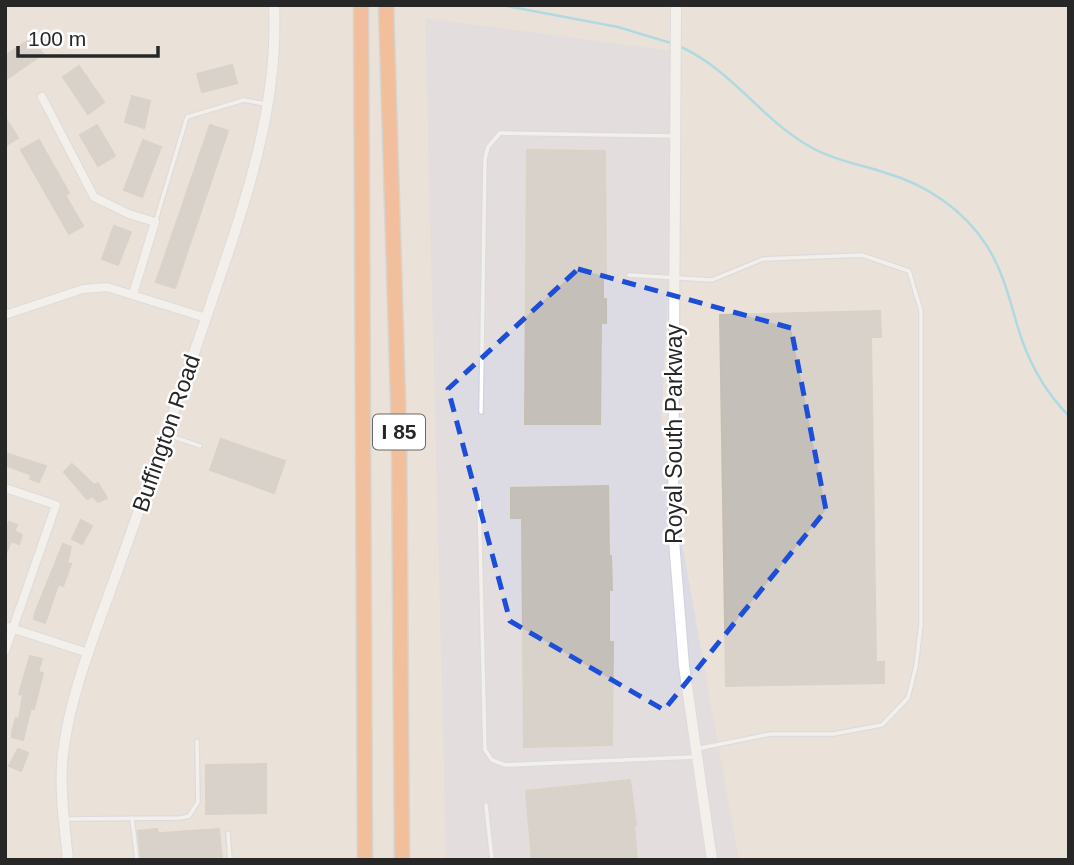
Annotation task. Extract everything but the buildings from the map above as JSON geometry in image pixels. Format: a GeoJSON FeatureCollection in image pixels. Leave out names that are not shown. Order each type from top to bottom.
{"type":"FeatureCollection","features":[{"type":"Feature","properties":{"kind":"highway","name":"I 85"},"geometry":{"type":"LineString","coordinates":[[361,5],[365,860]]}},
{"type":"Feature","properties":{"kind":"highway","name":"I 85"},"geometry":{"type":"LineString","coordinates":[[386,5],[399,432],[402,860]]}},
{"type":"Feature","properties":{"kind":"street","name":"Buffington Road"},"geometry":{"type":"LineString","coordinates":[[68,860],[62,766],[68,730],[88,653],[206,318],[258,158],[269,105],[273,68],[274,5]]}},
{"type":"Feature","properties":{"kind":"street","name":"Royal South Parkway"},"geometry":{"type":"LineString","coordinates":[[677,5],[673,528],[682,653],[712,860]]}},
{"type":"Feature","properties":{"kind":"street"},"geometry":{"type":"LineString","coordinates":[[42,97],[94,197],[129,214],[155,222],[132,293]]}},
{"type":"Feature","properties":{"kind":"street"},"geometry":{"type":"LineString","coordinates":[[5,316],[83,289],[107,287],[206,318]]}},
{"type":"Feature","properties":{"kind":"street"},"geometry":{"type":"LineString","coordinates":[[5,488],[56,505],[9,627],[5,651]]}},
{"type":"Feature","properties":{"kind":"street"},"geometry":{"type":"LineString","coordinates":[[9,627],[88,653]]}},
{"type":"Feature","properties":{"kind":"lane"},"geometry":{"type":"LineString","coordinates":[[155,222],[187,117],[244,100],[269,105]]}},
{"type":"Feature","properties":{"kind":"lane"},"geometry":{"type":"LineString","coordinates":[[481,412],[485,159],[493,139],[500,133],[675,136]]}},
{"type":"Feature","properties":{"kind":"lane"},"geometry":{"type":"LineString","coordinates":[[479,498],[485,750],[492,760],[505,765],[696,753],[770,734],[833,734],[855,731],[882,725],[908,698],[916,666],[921,624],[921,311],[909,271],[862,255],[763,259],[712,280],[629,275]]}},
{"type":"Feature","properties":{"kind":"lane"},"geometry":{"type":"LineString","coordinates":[[166,434],[200,446]]}},
{"type":"Feature","properties":{"kind":"lane"},"geometry":{"type":"LineString","coordinates":[[65,819],[189,816],[198,802],[197,741]]}},
{"type":"Feature","properties":{"kind":"lane"},"geometry":{"type":"LineString","coordinates":[[486,805],[492,860]]}},
{"type":"Feature","properties":{"kind":"lane"},"geometry":{"type":"LineString","coordinates":[[132,818],[137,860]]}},
{"type":"Feature","properties":{"kind":"lane"},"geometry":{"type":"LineString","coordinates":[[228,833],[230,860]]}},
{"type":"Feature","properties":{"kind":"highlighted area"},"geometry":{"type":"Polygon","coordinates":[[[578,269],[791,328],[826,510],[664,710],[510,621],[448,389],[578,269]]]}},
{"type":"Feature","properties":{"kind":"shaded area"},"geometry":{"type":"Polygon","coordinates":[[[425,18],[680,52],[661,427],[739,860],[446,860],[425,18]]]}},
{"type":"Feature","properties":{"kind":"waterway"},"geometry":{"type":"LineString","coordinates":[[501,5],[618,27],[671,43]]}},
{"type":"Feature","properties":{"kind":"waterway"},"geometry":{"type":"LineString","coordinates":[[677,45],[714,67],[773,120],[807,145],[836,158],[916,184],[956,210],[987,246],[999,269],[1031,361],[1054,399],[1069,416]]}}]}
